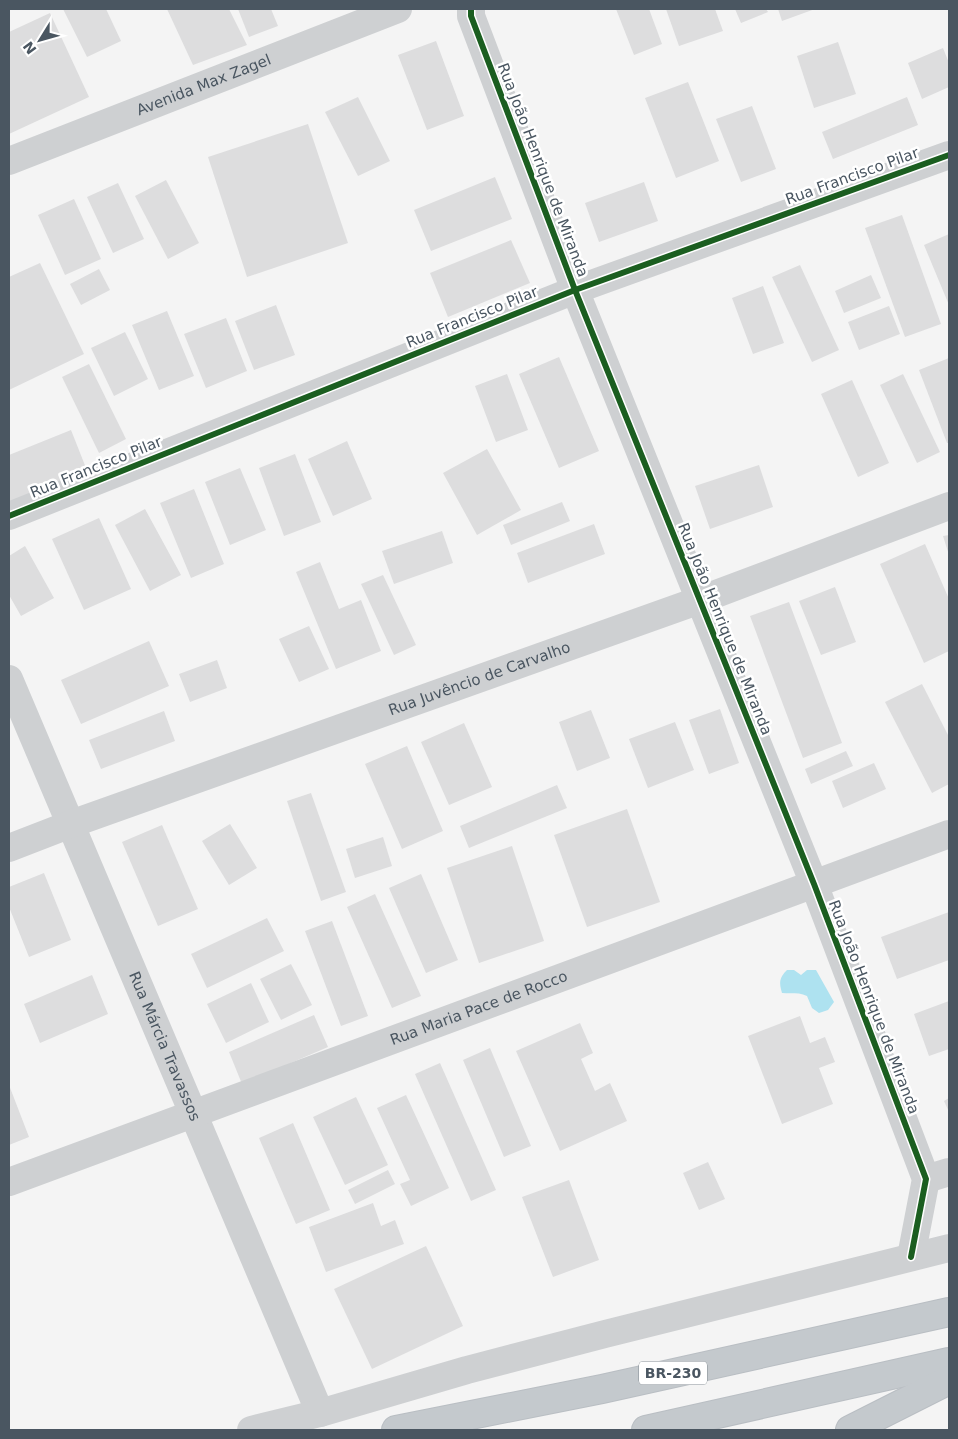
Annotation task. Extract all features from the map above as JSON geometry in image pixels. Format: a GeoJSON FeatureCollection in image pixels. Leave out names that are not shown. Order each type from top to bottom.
{"type":"FeatureCollection","features":[{"type":"Feature","properties":{"kind":"highway","name":"BR-230"},"geometry":{"type":"LineString","coordinates":[[396,1430],[602,1389],[949,1312]]}},
{"type":"Feature","properties":{"kind":"highway"},"geometry":{"type":"LineString","coordinates":[[646,1430],[949,1362]]}},
{"type":"Feature","properties":{"kind":"highway"},"geometry":{"type":"LineString","coordinates":[[850,1430],[949,1380]]}},
{"type":"Feature","properties":{"kind":"street","name":"Avenida Max Zagel"},"geometry":{"type":"LineString","coordinates":[[9,161],[398,9]]}},
{"type":"Feature","properties":{"kind":"street","name":"Rua João Henrique de Miranda"},"geometry":{"type":"LineString","coordinates":[[469,11],[575,290],[814,884],[938,1175],[912,1257]]}},
{"type":"Feature","properties":{"kind":"street","name":"Rua Francisco Pilar"},"geometry":{"type":"LineString","coordinates":[[9,516],[575,290],[949,155]]}},
{"type":"Feature","properties":{"kind":"street","name":"Rua Juvêncio de Carvalho"},"geometry":{"type":"LineString","coordinates":[[9,848],[71,824],[700,600],[949,506]]}},
{"type":"Feature","properties":{"kind":"street","name":"Rua Márcia Travassos"},"geometry":{"type":"LineString","coordinates":[[9,679],[320,1413]]}},
{"type":"Feature","properties":{"kind":"street","name":"Rua Maria Pace de Rocco"},"geometry":{"type":"LineString","coordinates":[[9,1182],[949,834]]}},
{"type":"Feature","properties":{"kind":"street"},"geometry":{"type":"LineString","coordinates":[[251,1430],[320,1413],[476,1368],[949,1248]]}},
{"type":"Feature","properties":{"kind":"water"},"geometry":{"type":"Polygon","coordinates":[[[787,970],[794,970],[801,975],[807,970],[816,970],[834,1002],[828,1010],[819,1013],[812,1008],[807,996],[782,993],[780,980],[787,970]]]}},
{"type":"Feature","properties":{"kind":"building"},"geometry":{"type":"Polygon","coordinates":[[[63,9],[106,9],[121,41],[87,57],[63,9]]]}},
{"type":"Feature","properties":{"kind":"building"},"geometry":{"type":"Polygon","coordinates":[[[167,9],[229,9],[247,45],[193,65],[167,9]]]}},
{"type":"Feature","properties":{"kind":"building"},"geometry":{"type":"Polygon","coordinates":[[[238,9],[271,9],[278,26],[249,37],[238,9]]]}},
{"type":"Feature","properties":{"kind":"building"},"geometry":{"type":"Polygon","coordinates":[[[616,9],[649,9],[662,44],[634,55],[616,9]]]}},
{"type":"Feature","properties":{"kind":"building"},"geometry":{"type":"Polygon","coordinates":[[[666,9],[715,9],[723,31],[679,46],[666,9]]]}},
{"type":"Feature","properties":{"kind":"building"},"geometry":{"type":"Polygon","coordinates":[[[735,9],[766,9],[768,12],[741,23],[735,9]]]}},
{"type":"Feature","properties":{"kind":"building"},"geometry":{"type":"Polygon","coordinates":[[[778,9],[815,9],[782,21],[778,9]]]}},
{"type":"Feature","properties":{"kind":"building"},"geometry":{"type":"Polygon","coordinates":[[[50,13],[89,97],[9,134],[9,32],[50,13]]]}},
{"type":"Feature","properties":{"kind":"building"},"geometry":{"type":"Polygon","coordinates":[[[436,41],[464,116],[427,130],[398,55],[436,41]]]}},
{"type":"Feature","properties":{"kind":"building"},"geometry":{"type":"Polygon","coordinates":[[[838,42],[856,94],[814,108],[797,56],[838,42]]]}},
{"type":"Feature","properties":{"kind":"building"},"geometry":{"type":"Polygon","coordinates":[[[943,48],[949,63],[949,87],[922,99],[908,63],[943,48]]]}},
{"type":"Feature","properties":{"kind":"building"},"geometry":{"type":"Polygon","coordinates":[[[688,82],[719,161],[676,178],[645,98],[688,82]]]}},
{"type":"Feature","properties":{"kind":"building"},"geometry":{"type":"Polygon","coordinates":[[[358,97],[390,161],[358,176],[325,112],[358,97]]]}},
{"type":"Feature","properties":{"kind":"building"},"geometry":{"type":"Polygon","coordinates":[[[907,97],[918,125],[833,159],[822,132],[907,97]]]}},
{"type":"Feature","properties":{"kind":"building"},"geometry":{"type":"Polygon","coordinates":[[[752,106],[776,169],[741,182],[716,119],[752,106]]]}},
{"type":"Feature","properties":{"kind":"building"},"geometry":{"type":"Polygon","coordinates":[[[308,124],[348,243],[247,277],[208,157],[308,124]]]}},
{"type":"Feature","properties":{"kind":"building"},"geometry":{"type":"Polygon","coordinates":[[[495,177],[512,219],[431,251],[414,210],[495,177]]]}},
{"type":"Feature","properties":{"kind":"building"},"geometry":{"type":"Polygon","coordinates":[[[166,180],[199,243],[168,259],[135,196],[166,180]]]}},
{"type":"Feature","properties":{"kind":"building"},"geometry":{"type":"Polygon","coordinates":[[[644,182],[658,221],[599,242],[585,203],[644,182]]]}},
{"type":"Feature","properties":{"kind":"building"},"geometry":{"type":"Polygon","coordinates":[[[118,183],[144,239],[113,253],[87,197],[118,183]]]}},
{"type":"Feature","properties":{"kind":"building"},"geometry":{"type":"Polygon","coordinates":[[[74,199],[101,259],[65,275],[38,215],[74,199]]]}},
{"type":"Feature","properties":{"kind":"building"},"geometry":{"type":"Polygon","coordinates":[[[902,215],[941,324],[905,337],[865,228],[902,215]]]}},
{"type":"Feature","properties":{"kind":"building"},"geometry":{"type":"Polygon","coordinates":[[[949,234],[949,305],[924,245],[949,234]]]}},
{"type":"Feature","properties":{"kind":"building"},"geometry":{"type":"Polygon","coordinates":[[[511,240],[530,283],[448,317],[430,273],[511,240]]]}},
{"type":"Feature","properties":{"kind":"building"},"geometry":{"type":"Polygon","coordinates":[[[40,263],[84,354],[9,390],[9,277],[40,263]]]}},
{"type":"Feature","properties":{"kind":"building"},"geometry":{"type":"Polygon","coordinates":[[[800,265],[839,350],[812,362],[772,277],[800,265]]]}},
{"type":"Feature","properties":{"kind":"building"},"geometry":{"type":"Polygon","coordinates":[[[99,269],[110,290],[81,305],[70,284],[99,269]]]}},
{"type":"Feature","properties":{"kind":"building"},"geometry":{"type":"Polygon","coordinates":[[[871,275],[881,298],[844,313],[835,291],[871,275]]]}},
{"type":"Feature","properties":{"kind":"building"},"geometry":{"type":"Polygon","coordinates":[[[763,286],[784,343],[753,354],[732,298],[763,286]]]}},
{"type":"Feature","properties":{"kind":"building"},"geometry":{"type":"Polygon","coordinates":[[[276,305],[295,355],[254,370],[235,321],[276,305]]]}},
{"type":"Feature","properties":{"kind":"building"},"geometry":{"type":"Polygon","coordinates":[[[889,306],[900,334],[859,350],[848,322],[889,306]]]}},
{"type":"Feature","properties":{"kind":"building"},"geometry":{"type":"Polygon","coordinates":[[[167,311],[194,376],[159,390],[132,325],[167,311]]]}},
{"type":"Feature","properties":{"kind":"building"},"geometry":{"type":"Polygon","coordinates":[[[226,318],[247,371],[206,388],[184,334],[226,318]]]}},
{"type":"Feature","properties":{"kind":"building"},"geometry":{"type":"Polygon","coordinates":[[[125,332],[148,379],[114,396],[91,348],[125,332]]]}},
{"type":"Feature","properties":{"kind":"building"},"geometry":{"type":"Polygon","coordinates":[[[559,357],[599,451],[559,468],[519,374],[559,357]]]}},
{"type":"Feature","properties":{"kind":"building"},"geometry":{"type":"Polygon","coordinates":[[[949,358],[949,443],[947,443],[919,370],[949,358]]]}},
{"type":"Feature","properties":{"kind":"building"},"geometry":{"type":"Polygon","coordinates":[[[89,364],[126,439],[99,453],[62,377],[89,364]]]}},
{"type":"Feature","properties":{"kind":"building"},"geometry":{"type":"Polygon","coordinates":[[[507,374],[528,430],[496,442],[475,386],[507,374]]]}},
{"type":"Feature","properties":{"kind":"building"},"geometry":{"type":"Polygon","coordinates":[[[903,374],[940,452],[917,463],[880,385],[903,374]]]}},
{"type":"Feature","properties":{"kind":"building"},"geometry":{"type":"Polygon","coordinates":[[[852,380],[889,463],[858,477],[821,394],[852,380]]]}},
{"type":"Feature","properties":{"kind":"building"},"geometry":{"type":"Polygon","coordinates":[[[71,430],[88,473],[9,504],[9,455],[71,430]]]}},
{"type":"Feature","properties":{"kind":"building"},"geometry":{"type":"Polygon","coordinates":[[[347,441],[372,499],[333,516],[308,459],[347,441]]]}},
{"type":"Feature","properties":{"kind":"building"},"geometry":{"type":"Polygon","coordinates":[[[487,449],[521,510],[477,535],[443,473],[487,449]]]}},
{"type":"Feature","properties":{"kind":"building"},"geometry":{"type":"Polygon","coordinates":[[[295,454],[321,522],[284,536],[259,468],[295,454]]]}},
{"type":"Feature","properties":{"kind":"building"},"geometry":{"type":"Polygon","coordinates":[[[759,465],[773,507],[710,529],[695,486],[759,465]]]}},
{"type":"Feature","properties":{"kind":"building"},"geometry":{"type":"Polygon","coordinates":[[[240,468],[266,530],[230,545],[205,482],[240,468]]]}},
{"type":"Feature","properties":{"kind":"building"},"geometry":{"type":"Polygon","coordinates":[[[194,489],[224,564],[191,578],[160,503],[194,489]]]}},
{"type":"Feature","properties":{"kind":"building"},"geometry":{"type":"Polygon","coordinates":[[[562,502],[570,521],[511,545],[503,525],[562,502]]]}},
{"type":"Feature","properties":{"kind":"building"},"geometry":{"type":"Polygon","coordinates":[[[145,509],[181,575],[150,591],[115,525],[145,509]]]}},
{"type":"Feature","properties":{"kind":"building"},"geometry":{"type":"Polygon","coordinates":[[[99,518],[131,589],[84,610],[52,539],[99,518]]]}},
{"type":"Feature","properties":{"kind":"building"},"geometry":{"type":"Polygon","coordinates":[[[594,524],[605,554],[528,583],[517,553],[594,524]]]}},
{"type":"Feature","properties":{"kind":"building"},"geometry":{"type":"Polygon","coordinates":[[[442,531],[453,563],[394,584],[382,551],[442,531]]]}},
{"type":"Feature","properties":{"kind":"building"},"geometry":{"type":"Polygon","coordinates":[[[949,535],[949,555],[943,536],[949,535]]]}},
{"type":"Feature","properties":{"kind":"building"},"geometry":{"type":"Polygon","coordinates":[[[925,544],[949,599],[949,651],[924,663],[880,564],[925,544]]]}},
{"type":"Feature","properties":{"kind":"building"},"geometry":{"type":"Polygon","coordinates":[[[25,546],[54,598],[21,616],[9,595],[9,556],[25,546]]]}},
{"type":"Feature","properties":{"kind":"building"},"geometry":{"type":"Polygon","coordinates":[[[320,562],[339,609],[361,600],[381,651],[336,669],[296,572],[320,562]]]}},
{"type":"Feature","properties":{"kind":"building"},"geometry":{"type":"Polygon","coordinates":[[[383,575],[416,645],[394,655],[361,584],[383,575]]]}},
{"type":"Feature","properties":{"kind":"building"},"geometry":{"type":"Polygon","coordinates":[[[835,587],[856,642],[821,655],[799,601],[835,587]]]}},
{"type":"Feature","properties":{"kind":"building"},"geometry":{"type":"Polygon","coordinates":[[[789,602],[842,743],[803,758],[750,616],[789,602]]]}},
{"type":"Feature","properties":{"kind":"building"},"geometry":{"type":"Polygon","coordinates":[[[309,626],[329,669],[299,682],[279,639],[309,626]]]}},
{"type":"Feature","properties":{"kind":"building"},"geometry":{"type":"Polygon","coordinates":[[[149,641],[169,686],[81,724],[61,680],[149,641]]]}},
{"type":"Feature","properties":{"kind":"building"},"geometry":{"type":"Polygon","coordinates":[[[217,660],[227,688],[190,702],[179,674],[217,660]]]}},
{"type":"Feature","properties":{"kind":"building"},"geometry":{"type":"Polygon","coordinates":[[[922,684],[949,737],[949,784],[932,793],[885,702],[922,684]]]}},
{"type":"Feature","properties":{"kind":"building"},"geometry":{"type":"Polygon","coordinates":[[[720,709],[739,763],[709,774],[689,720],[720,709]]]}},
{"type":"Feature","properties":{"kind":"building"},"geometry":{"type":"Polygon","coordinates":[[[591,710],[610,758],[577,771],[559,722],[591,710]]]}},
{"type":"Feature","properties":{"kind":"building"},"geometry":{"type":"Polygon","coordinates":[[[164,711],[175,741],[101,769],[89,740],[164,711]]]}},
{"type":"Feature","properties":{"kind":"building"},"geometry":{"type":"Polygon","coordinates":[[[675,722],[694,770],[648,788],[629,739],[675,722]]]}},
{"type":"Feature","properties":{"kind":"building"},"geometry":{"type":"Polygon","coordinates":[[[464,723],[492,787],[449,805],[421,742],[464,723]]]}},
{"type":"Feature","properties":{"kind":"building"},"geometry":{"type":"Polygon","coordinates":[[[407,746],[443,831],[402,849],[365,764],[407,746]]]}},
{"type":"Feature","properties":{"kind":"building"},"geometry":{"type":"Polygon","coordinates":[[[846,751],[853,766],[811,784],[805,769],[846,751]]]}},
{"type":"Feature","properties":{"kind":"building"},"geometry":{"type":"Polygon","coordinates":[[[874,763],[886,789],[843,808],[832,781],[874,763]]]}},
{"type":"Feature","properties":{"kind":"building"},"geometry":{"type":"Polygon","coordinates":[[[557,785],[567,808],[469,848],[460,826],[557,785]]]}},
{"type":"Feature","properties":{"kind":"building"},"geometry":{"type":"Polygon","coordinates":[[[311,793],[346,892],[321,901],[287,801],[311,793]]]}},
{"type":"Feature","properties":{"kind":"building"},"geometry":{"type":"Polygon","coordinates":[[[627,809],[660,902],[587,927],[554,835],[627,809]]]}},
{"type":"Feature","properties":{"kind":"building"},"geometry":{"type":"Polygon","coordinates":[[[230,824],[257,868],[229,885],[202,841],[230,824]]]}},
{"type":"Feature","properties":{"kind":"building"},"geometry":{"type":"Polygon","coordinates":[[[162,825],[198,909],[158,926],[122,842],[162,825]]]}},
{"type":"Feature","properties":{"kind":"building"},"geometry":{"type":"Polygon","coordinates":[[[383,837],[392,866],[355,878],[346,849],[383,837]]]}},
{"type":"Feature","properties":{"kind":"building"},"geometry":{"type":"Polygon","coordinates":[[[512,846],[544,941],[479,963],[447,868],[512,846]]]}},
{"type":"Feature","properties":{"kind":"building"},"geometry":{"type":"Polygon","coordinates":[[[44,873],[71,940],[29,957],[9,907],[9,887],[44,873]]]}},
{"type":"Feature","properties":{"kind":"building"},"geometry":{"type":"Polygon","coordinates":[[[421,874],[458,960],[426,973],[389,888],[421,874]]]}},
{"type":"Feature","properties":{"kind":"building"},"geometry":{"type":"Polygon","coordinates":[[[375,894],[421,996],[392,1008],[347,907],[375,894]]]}},
{"type":"Feature","properties":{"kind":"building"},"geometry":{"type":"Polygon","coordinates":[[[949,912],[949,960],[897,979],[881,937],[949,912]]]}},
{"type":"Feature","properties":{"kind":"building"},"geometry":{"type":"Polygon","coordinates":[[[267,918],[284,951],[207,988],[191,954],[267,918]]]}},
{"type":"Feature","properties":{"kind":"building"},"geometry":{"type":"Polygon","coordinates":[[[332,921],[368,1016],[341,1026],[305,931],[332,921]]]}},
{"type":"Feature","properties":{"kind":"building"},"geometry":{"type":"Polygon","coordinates":[[[291,964],[312,1005],[281,1020],[260,979],[291,964]]]}},
{"type":"Feature","properties":{"kind":"building"},"geometry":{"type":"Polygon","coordinates":[[[92,975],[108,1014],[40,1043],[24,1004],[92,975]]]}},
{"type":"Feature","properties":{"kind":"building"},"geometry":{"type":"Polygon","coordinates":[[[251,983],[269,1022],[226,1043],[207,1004],[251,983]]]}},
{"type":"Feature","properties":{"kind":"building"},"geometry":{"type":"Polygon","coordinates":[[[949,1001],[949,1049],[929,1056],[914,1014],[949,1001]]]}},
{"type":"Feature","properties":{"kind":"building"},"geometry":{"type":"Polygon","coordinates":[[[314,1015],[328,1047],[242,1084],[229,1052],[314,1015]]]}},
{"type":"Feature","properties":{"kind":"building"},"geometry":{"type":"Polygon","coordinates":[[[800,1016],[810,1043],[825,1037],[835,1062],[819,1068],[833,1104],[782,1124],[748,1036],[800,1016]]]}},
{"type":"Feature","properties":{"kind":"building"},"geometry":{"type":"Polygon","coordinates":[[[580,1023],[593,1053],[581,1059],[595,1091],[610,1083],[627,1121],[560,1151],[516,1051],[580,1023]]]}},
{"type":"Feature","properties":{"kind":"building"},"geometry":{"type":"Polygon","coordinates":[[[490,1048],[531,1146],[504,1157],[463,1060],[490,1048]]]}},
{"type":"Feature","properties":{"kind":"building"},"geometry":{"type":"Polygon","coordinates":[[[440,1063],[496,1190],[471,1201],[415,1074],[440,1063]]]}},
{"type":"Feature","properties":{"kind":"building"},"geometry":{"type":"Polygon","coordinates":[[[9,1085],[29,1137],[9,1145],[9,1085]]]}},
{"type":"Feature","properties":{"kind":"building"},"geometry":{"type":"Polygon","coordinates":[[[406,1095],[449,1188],[411,1206],[400,1184],[410,1180],[377,1108],[406,1095]]]}},
{"type":"Feature","properties":{"kind":"building"},"geometry":{"type":"Polygon","coordinates":[[[356,1097],[388,1165],[345,1185],[313,1117],[356,1097]]]}},
{"type":"Feature","properties":{"kind":"building"},"geometry":{"type":"Polygon","coordinates":[[[949,1098],[949,1112],[944,1101],[949,1098]]]}},
{"type":"Feature","properties":{"kind":"building"},"geometry":{"type":"Polygon","coordinates":[[[293,1123],[330,1210],[296,1224],[259,1138],[293,1123]]]}},
{"type":"Feature","properties":{"kind":"building"},"geometry":{"type":"Polygon","coordinates":[[[708,1162],[725,1199],[699,1210],[683,1173],[708,1162]]]}},
{"type":"Feature","properties":{"kind":"building"},"geometry":{"type":"Polygon","coordinates":[[[388,1170],[395,1184],[355,1204],[348,1190],[388,1170]]]}},
{"type":"Feature","properties":{"kind":"building"},"geometry":{"type":"Polygon","coordinates":[[[569,1180],[599,1260],[553,1277],[522,1197],[569,1180]]]}},
{"type":"Feature","properties":{"kind":"building"},"geometry":{"type":"Polygon","coordinates":[[[373,1203],[381,1226],[395,1220],[404,1244],[326,1272],[309,1227],[373,1203]]]}},
{"type":"Feature","properties":{"kind":"building"},"geometry":{"type":"Polygon","coordinates":[[[426,1246],[463,1326],[372,1369],[334,1289],[426,1246]]]}},
{"type":"Feature","properties":{"kind":"cycle path"},"geometry":{"type":"LineString","coordinates":[[471,9],[471,16],[575,290],[814,884],[926,1179],[911,1257]]}},
{"type":"Feature","properties":{"kind":"cycle path"},"geometry":{"type":"LineString","coordinates":[[9,516],[575,290],[949,155]]}}]}
